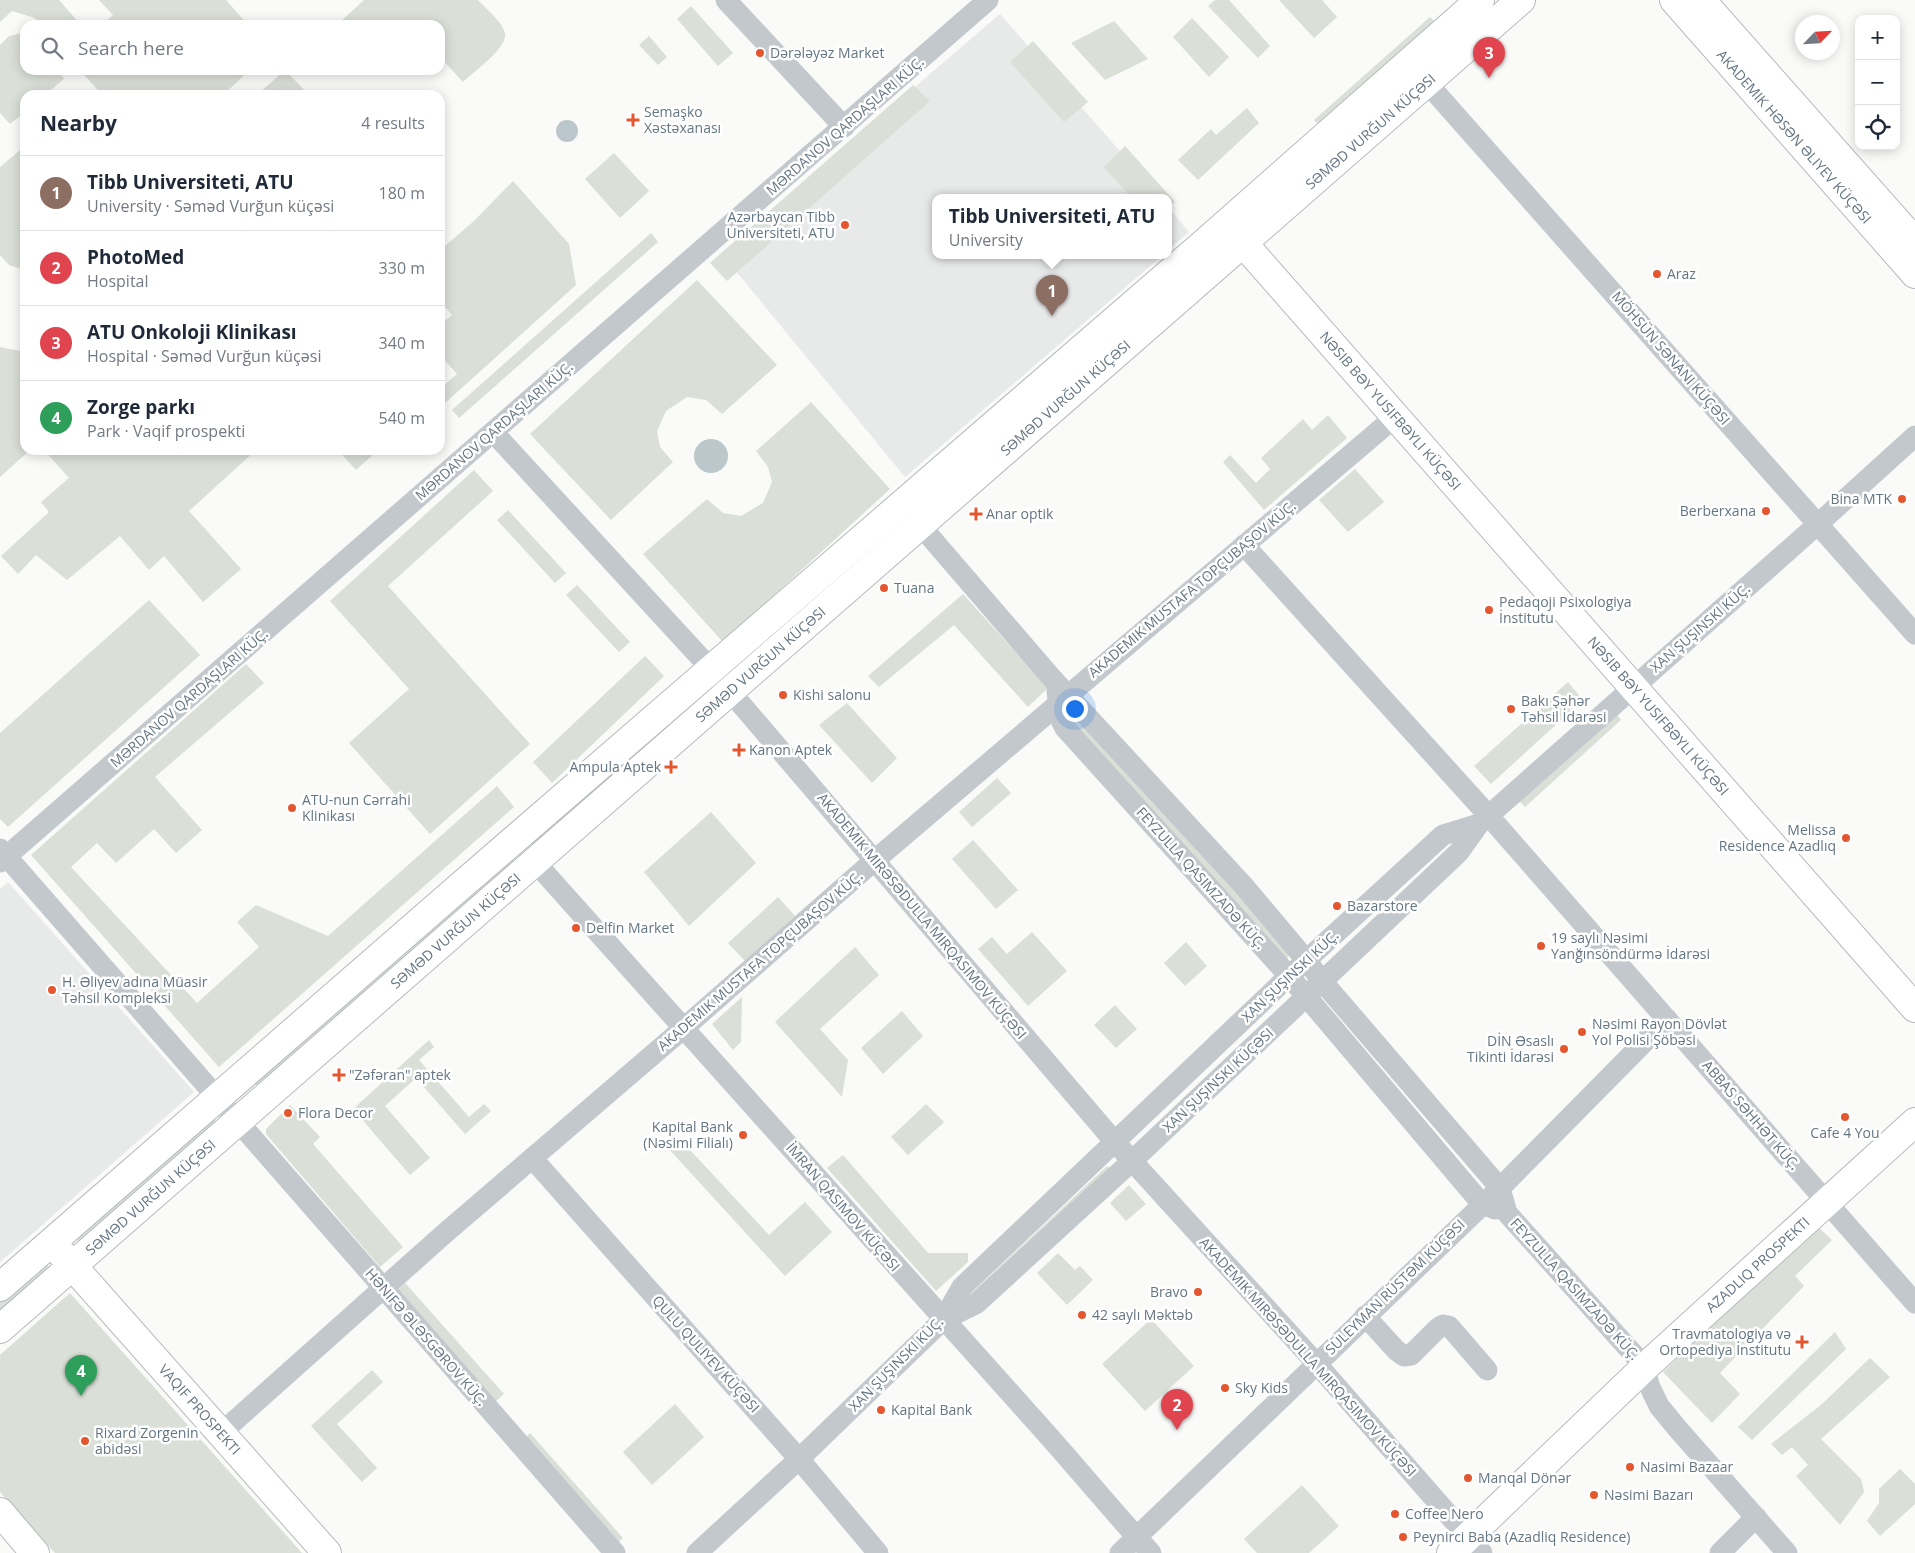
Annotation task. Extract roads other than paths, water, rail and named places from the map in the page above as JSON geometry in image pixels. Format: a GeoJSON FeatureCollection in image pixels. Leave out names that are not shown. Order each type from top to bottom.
{"type":"FeatureCollection","features":[{"type":"Feature","properties":{"kind":"main road","name":"SƏMƏD VURĞUN KÜÇƏSI"},"geometry":{"type":"LineString","coordinates":[[0,1329],[1521,0]]}},
{"type":"Feature","properties":{"kind":"main road","name":"AKADEMIK HƏSƏN ƏLIYEV KÜÇƏSI"},"geometry":{"type":"LineString","coordinates":[[1674,0],[1915,274]]}},
{"type":"Feature","properties":{"kind":"main road","name":"AKADEMIK HƏSƏN ƏLIYEV KÜÇƏSI"},"geometry":{"type":"LineString","coordinates":[[1701,0],[1915,242]]}},
{"type":"Feature","properties":{"kind":"main road","name":"SƏMƏD VURĞUN KÜÇƏSI"},"geometry":{"type":"LineString","coordinates":[[0,1287],[1211,238],[1475,5]]}},
{"type":"Feature","properties":{"kind":"main road"},"geometry":{"type":"LineString","coordinates":[[1475,5],[1487,30]]}},
{"type":"Feature","properties":{"kind":"main road"},"geometry":{"type":"LineString","coordinates":[[1211,238],[1225,234],[1232,235],[1242,244]]}},
{"type":"Feature","properties":{"kind":"main road","name":"NƏSIB BƏY YUSIFBƏYLI KÜÇƏSI"},"geometry":{"type":"LineString","coordinates":[[1242,244],[1915,1008]]}},
{"type":"Feature","properties":{"kind":"main road"},"geometry":{"type":"LineString","coordinates":[[515,839],[535,862]]}},
{"type":"Feature","properties":{"kind":"main road"},"geometry":{"type":"LineString","coordinates":[[1467,1547],[1644,1367],[1915,1122]]}},
{"type":"Feature","properties":{"kind":"main road","name":"VAQIF PROSPEKTI"},"geometry":{"type":"LineString","coordinates":[[52,1243],[326,1553]]}},
{"type":"Feature","properties":{"kind":"main road"},"geometry":{"type":"LineString","coordinates":[[0,1512],[36,1553]]}},
{"type":"Feature","properties":{"kind":"street"},"geometry":{"type":"LineString","coordinates":[[726,0],[844,127]]}},
{"type":"Feature","properties":{"kind":"street"},"geometry":{"type":"LineString","coordinates":[[219,1098],[2,856],[493,432],[988,0]]}},
{"type":"Feature","properties":{"kind":"street","name":"MÖHSÜN SƏNANI KÜÇƏSI"},"geometry":{"type":"LineString","coordinates":[[1427,82],[1915,634]]}},
{"type":"Feature","properties":{"kind":"street","name":"AKADEMIK MUSTAFA TOPÇUBAŞOV KÜÇ."},"geometry":{"type":"LineString","coordinates":[[221,1433],[383,1288],[685,1027],[1061,694],[1244,545],[1395,418]]}},
{"type":"Feature","properties":{"kind":"street"},"geometry":{"type":"LineString","coordinates":[[493,432],[712,669],[1114,1141],[1316,1364],[1467,1547]]}},
{"type":"Feature","properties":{"kind":"street","name":"XAN ŞUŞINSKI KÜÇ."},"geometry":{"type":"LineString","coordinates":[[697,1553],[799,1459],[943,1320],[962,1287],[1289,976],[1442,835],[1483,819],[1915,436]]}},
{"type":"Feature","properties":{"kind":"street"},"geometry":{"type":"LineString","coordinates":[[920,525],[1061,694],[1242,885],[1500,1188],[1507,1213],[1644,1367],[1649,1385],[1659,1406],[1788,1553]]}},
{"type":"Feature","properties":{"kind":"street","name":"ABBAS SƏHHƏT KÜÇ."},"geometry":{"type":"LineString","coordinates":[[1244,545],[1483,819],[1667,1019],[1915,1303]]}},
{"type":"Feature","properties":{"kind":"street"},"geometry":{"type":"LineString","coordinates":[[1061,694],[1065,728],[1289,976],[1482,1204],[1507,1213]]}},
{"type":"Feature","properties":{"kind":"street","name":"XAN ŞUŞINSKI KÜÇƏSI"},"geometry":{"type":"LineString","coordinates":[[943,1320],[977,1303],[1132,1161],[1459,852],[1483,819]]}},
{"type":"Feature","properties":{"kind":"street"},"geometry":{"type":"LineString","coordinates":[[535,862],[685,1027],[1151,1553]]}},
{"type":"Feature","properties":{"kind":"street","name":"SÜLEYMAN RÜSTƏM KÜÇƏSI"},"geometry":{"type":"LineString","coordinates":[[1120,1553],[1500,1188],[1667,1019]]}},
{"type":"Feature","properties":{"kind":"street","name":"HƏNIFƏ ƏLƏSGƏROV KÜÇ."},"geometry":{"type":"LineString","coordinates":[[219,1098],[615,1553]]}},
{"type":"Feature","properties":{"kind":"street","name":"QULU QULIYEV KÜÇƏSI"},"geometry":{"type":"LineString","coordinates":[[532,1158],[799,1459],[878,1553]]}},
{"type":"Feature","properties":{"kind":"street"},"geometry":{"type":"LineString","coordinates":[[1365,1316],[1396,1350],[1404,1356],[1411,1355],[1438,1328],[1443,1325],[1449,1326],[1487,1370]]}},
{"type":"Feature","properties":{"kind":"street"},"geometry":{"type":"LineString","coordinates":[[1720,1553],[1756,1517]]}},
{"type":"Feature","properties":{"kind":"place","name":"Dərələyəz Market"},"geometry":{"type":"Point","coordinates":[760,53]}},
{"type":"Feature","properties":{"kind":"place","name":"ATU Onkoloji Klinikası"},"geometry":{"type":"Point","coordinates":[1489,78]}},
{"type":"Feature","properties":{"kind":"place","name":"Semaşko Xəstəxanası"},"geometry":{"type":"Point","coordinates":[633,120]}},
{"type":"Feature","properties":{"kind":"place","name":"Azərbaycan Tibb Universiteti, ATU"},"geometry":{"type":"Point","coordinates":[845,225]}},
{"type":"Feature","properties":{"kind":"place","name":"Araz"},"geometry":{"type":"Point","coordinates":[1657,274]}},
{"type":"Feature","properties":{"kind":"place","name":"Tibb Universiteti, ATU"},"geometry":{"type":"Point","coordinates":[1052,316]}},
{"type":"Feature","properties":{"kind":"place","name":"Bina MTK"},"geometry":{"type":"Point","coordinates":[1902,499]}},
{"type":"Feature","properties":{"kind":"place","name":"Berberxana"},"geometry":{"type":"Point","coordinates":[1766,511]}},
{"type":"Feature","properties":{"kind":"place","name":"Anar optik"},"geometry":{"type":"Point","coordinates":[976,514]}},
{"type":"Feature","properties":{"kind":"place","name":"Tuana"},"geometry":{"type":"Point","coordinates":[884,588]}},
{"type":"Feature","properties":{"kind":"place","name":"Pedaqoji Psixologiya İnstitutu"},"geometry":{"type":"Point","coordinates":[1489,610]}},
{"type":"Feature","properties":{"kind":"place","name":"Kishi salonu"},"geometry":{"type":"Point","coordinates":[783,695]}},
{"type":"Feature","properties":{"kind":"place","name":"Bakı Şəhər Təhsil İdarəsi"},"geometry":{"type":"Point","coordinates":[1511,709]}},
{"type":"Feature","properties":{"kind":"place","name":"Kanon Aptek"},"geometry":{"type":"Point","coordinates":[739,750]}},
{"type":"Feature","properties":{"kind":"place","name":"Ampula Aptek"},"geometry":{"type":"Point","coordinates":[671,767]}},
{"type":"Feature","properties":{"kind":"place","name":"ATU-nun Cərrahi Klinikası"},"geometry":{"type":"Point","coordinates":[292,808]}},
{"type":"Feature","properties":{"kind":"place","name":"Melissa Residence Azadlıq"},"geometry":{"type":"Point","coordinates":[1846,838]}},
{"type":"Feature","properties":{"kind":"place","name":"Bazarstore"},"geometry":{"type":"Point","coordinates":[1337,906]}},
{"type":"Feature","properties":{"kind":"place","name":"Delfin Market"},"geometry":{"type":"Point","coordinates":[576,928]}},
{"type":"Feature","properties":{"kind":"place","name":"19 saylı Nəsimi Yanğınsöndürmə İdarəsi"},"geometry":{"type":"Point","coordinates":[1541,946]}},
{"type":"Feature","properties":{"kind":"place","name":"H. Əliyev adına Müasir Təhsil Kompleksi"},"geometry":{"type":"Point","coordinates":[52,990]}},
{"type":"Feature","properties":{"kind":"place","name":"Nəsimi Rayon Dövlət Yol Polisi Şöbəsi"},"geometry":{"type":"Point","coordinates":[1582,1032]}},
{"type":"Feature","properties":{"kind":"place","name":"DİN Əsaslı Tikinti İdarəsi"},"geometry":{"type":"Point","coordinates":[1564,1049]}},
{"type":"Feature","properties":{"kind":"place","name":"\"Zəfəran\" aptek"},"geometry":{"type":"Point","coordinates":[339,1075]}},
{"type":"Feature","properties":{"kind":"place","name":"Flora Decor"},"geometry":{"type":"Point","coordinates":[288,1113]}},
{"type":"Feature","properties":{"kind":"place","name":"Cafe 4 You"},"geometry":{"type":"Point","coordinates":[1845,1117]}},
{"type":"Feature","properties":{"kind":"place","name":"Kapital Bank (Nəsimi Filialı)"},"geometry":{"type":"Point","coordinates":[743,1135]}},
{"type":"Feature","properties":{"kind":"place","name":"Bravo"},"geometry":{"type":"Point","coordinates":[1198,1292]}},
{"type":"Feature","properties":{"kind":"place","name":"42 saylı Məktəb"},"geometry":{"type":"Point","coordinates":[1082,1315]}},
{"type":"Feature","properties":{"kind":"place","name":"Travmatologiya və Ortopediya İnstitutu"},"geometry":{"type":"Point","coordinates":[1802,1342]}},
{"type":"Feature","properties":{"kind":"place","name":"Sky Kids"},"geometry":{"type":"Point","coordinates":[1225,1388]}},
{"type":"Feature","properties":{"kind":"place","name":"Zorge parkı"},"geometry":{"type":"Point","coordinates":[81,1396]}},
{"type":"Feature","properties":{"kind":"place","name":"Kapital Bank"},"geometry":{"type":"Point","coordinates":[881,1410]}},
{"type":"Feature","properties":{"kind":"place","name":"PhotoMed"},"geometry":{"type":"Point","coordinates":[1177,1430]}},
{"type":"Feature","properties":{"kind":"place","name":"Rixard Zorgenin abidəsi"},"geometry":{"type":"Point","coordinates":[85,1441]}},
{"type":"Feature","properties":{"kind":"place","name":"Nasimi Bazaar"},"geometry":{"type":"Point","coordinates":[1630,1467]}},
{"type":"Feature","properties":{"kind":"place","name":"Manqal Dönər"},"geometry":{"type":"Point","coordinates":[1468,1478]}},
{"type":"Feature","properties":{"kind":"place","name":"Nəsimi Bazarı"},"geometry":{"type":"Point","coordinates":[1594,1495]}},
{"type":"Feature","properties":{"kind":"place","name":"Coffee Nero"},"geometry":{"type":"Point","coordinates":[1395,1514]}},
{"type":"Feature","properties":{"kind":"place","name":"Peynirci Baba (Azadliq Residence)"},"geometry":{"type":"Point","coordinates":[1403,1537]}}]}
